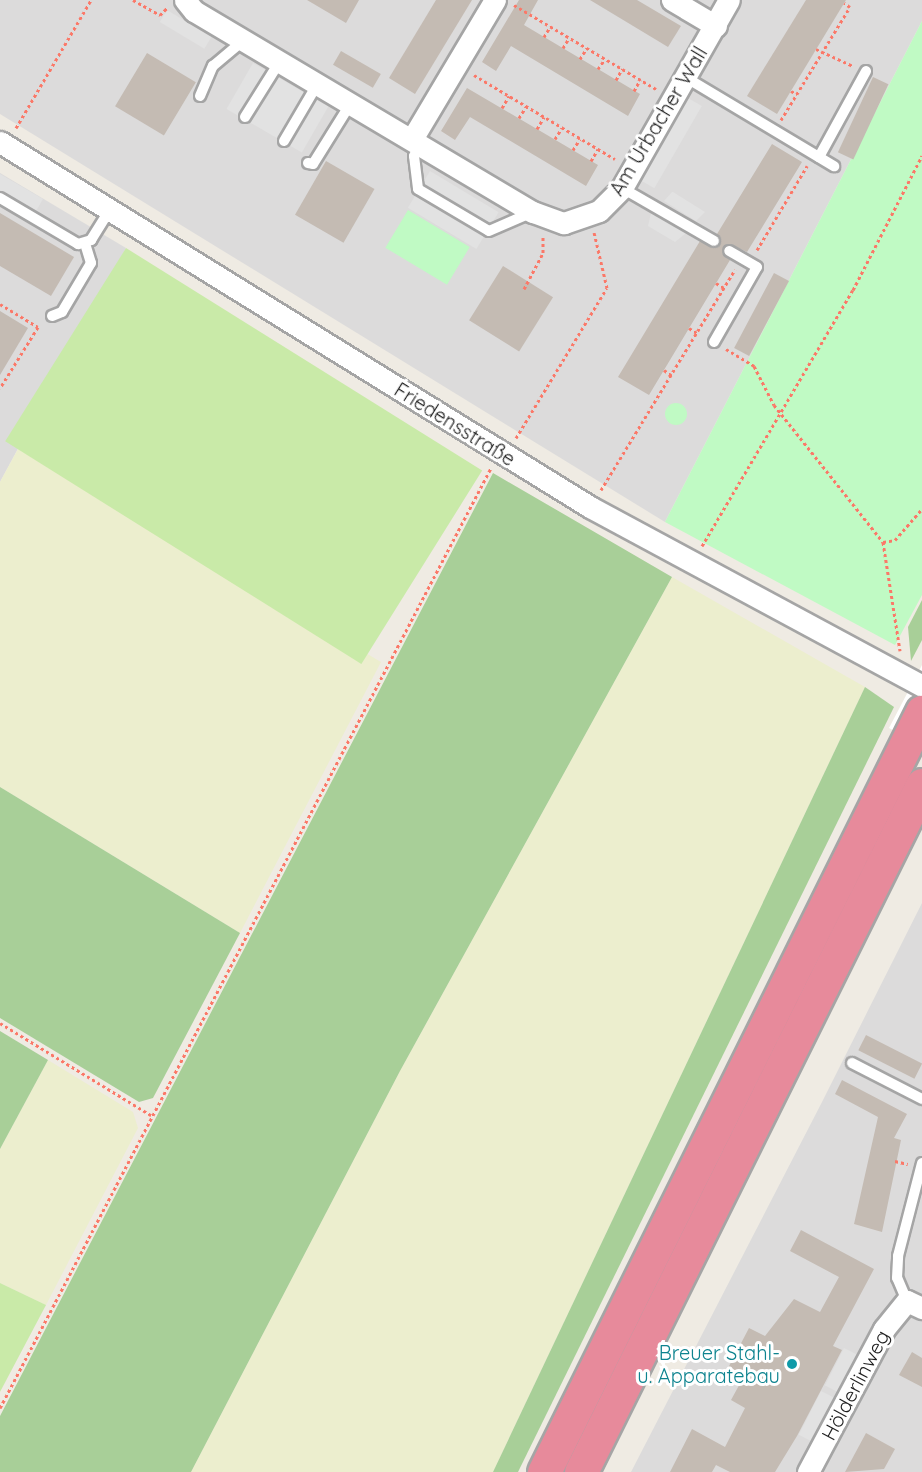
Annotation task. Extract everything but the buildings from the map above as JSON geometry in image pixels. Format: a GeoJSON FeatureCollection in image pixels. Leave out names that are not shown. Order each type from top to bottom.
{"type":"FeatureCollection","features":[{"type":"Feature","properties":{"kind":"highway"},"geometry":{"type":"LineString","coordinates":[[544,1472],[915,725]]}},
{"type":"Feature","properties":{"kind":"highway"},"geometry":{"type":"LineString","coordinates":[[581,1472],[922,785]]}},
{"type":"Feature","properties":{"kind":"street"},"geometry":{"type":"LineString","coordinates":[[185,0],[244,40],[538,215],[564,224],[587,219]]}},
{"type":"Feature","properties":{"kind":"street"},"geometry":{"type":"LineString","coordinates":[[417,142],[457,64],[495,0]]}},
{"type":"Feature","properties":{"kind":"street"},"geometry":{"type":"LineString","coordinates":[[672,0],[716,26]]}},
{"type":"Feature","properties":{"kind":"street","name":"Am Urbacher Wall"},"geometry":{"type":"LineString","coordinates":[[587,219],[627,178],[729,0]]}},
{"type":"Feature","properties":{"kind":"street","name":"Friedensstraße"},"geometry":{"type":"LineString","coordinates":[[3,144],[590,507],[691,565],[904,674],[922,686]]}},
{"type":"Feature","properties":{"kind":"street","name":"Hölderlinweg"},"geometry":{"type":"LineString","coordinates":[[808,1472],[884,1329],[914,1305]]}},
{"type":"Feature","properties":{"kind":"lane"},"geometry":{"type":"LineString","coordinates":[[200,96],[213,66],[244,40]]}},
{"type":"Feature","properties":{"kind":"lane"},"geometry":{"type":"LineString","coordinates":[[245,117],[280,61]]}},
{"type":"Feature","properties":{"kind":"lane"},"geometry":{"type":"LineString","coordinates":[[817,155],[866,71]]}},
{"type":"Feature","properties":{"kind":"lane"},"geometry":{"type":"LineString","coordinates":[[686,76],[834,166]]}},
{"type":"Feature","properties":{"kind":"lane"},"geometry":{"type":"LineString","coordinates":[[284,141],[318,83]]}},
{"type":"Feature","properties":{"kind":"lane"},"geometry":{"type":"LineString","coordinates":[[308,163],[313,164],[351,103]]}},
{"type":"Feature","properties":{"kind":"lane"},"geometry":{"type":"LineString","coordinates":[[417,142],[414,156],[418,189],[489,231],[538,215]]}},
{"type":"Feature","properties":{"kind":"lane"},"geometry":{"type":"LineString","coordinates":[[627,178],[714,241]]}},
{"type":"Feature","properties":{"kind":"lane"},"geometry":{"type":"LineString","coordinates":[[0,198],[68,239],[85,243]]}},
{"type":"Feature","properties":{"kind":"lane"},"geometry":{"type":"LineString","coordinates":[[85,243],[110,210]]}},
{"type":"Feature","properties":{"kind":"lane"},"geometry":{"type":"LineString","coordinates":[[52,316],[62,312],[91,263],[85,243]]}},
{"type":"Feature","properties":{"kind":"lane"},"geometry":{"type":"LineString","coordinates":[[714,342],[757,267],[729,250]]}},
{"type":"Feature","properties":{"kind":"lane"},"geometry":{"type":"LineString","coordinates":[[852,1063],[922,1099]]}},
{"type":"Feature","properties":{"kind":"lane","name":"Hölderlinweg"},"geometry":{"type":"LineString","coordinates":[[914,1305],[897,1278],[898,1256],[922,1163]]}},
{"type":"Feature","properties":{"kind":"path"},"geometry":{"type":"LineString","coordinates":[[3,144],[91,0]]}},
{"type":"Feature","properties":{"kind":"path"},"geometry":{"type":"LineString","coordinates":[[134,0],[160,15],[175,0]]}},
{"type":"Feature","properties":{"kind":"path"},"geometry":{"type":"LineString","coordinates":[[506,0],[673,99]]}},
{"type":"Feature","properties":{"kind":"path"},"geometry":{"type":"LineString","coordinates":[[775,130],[850,7],[844,3]]}},
{"type":"Feature","properties":{"kind":"path"},"geometry":{"type":"LineString","coordinates":[[544,37],[550,27]]}},
{"type":"Feature","properties":{"kind":"path"},"geometry":{"type":"LineString","coordinates":[[563,48],[569,38]]}},
{"type":"Feature","properties":{"kind":"path"},"geometry":{"type":"LineString","coordinates":[[580,59],[587,48]]}},
{"type":"Feature","properties":{"kind":"path"},"geometry":{"type":"LineString","coordinates":[[816,49],[866,71]]}},
{"type":"Feature","properties":{"kind":"path"},"geometry":{"type":"LineString","coordinates":[[598,69],[605,59]]}},
{"type":"Feature","properties":{"kind":"path"},"geometry":{"type":"LineString","coordinates":[[457,64],[598,149],[627,178]]}},
{"type":"Feature","properties":{"kind":"path"},"geometry":{"type":"LineString","coordinates":[[616,80],[622,69]]}},
{"type":"Feature","properties":{"kind":"path"},"geometry":{"type":"LineString","coordinates":[[634,91],[640,80]]}},
{"type":"Feature","properties":{"kind":"path"},"geometry":{"type":"LineString","coordinates":[[791,91],[797,94]]}},
{"type":"Feature","properties":{"kind":"path"},"geometry":{"type":"LineString","coordinates":[[502,108],[509,96]]}},
{"type":"Feature","properties":{"kind":"path"},"geometry":{"type":"LineString","coordinates":[[519,118],[526,106]]}},
{"type":"Feature","properties":{"kind":"path"},"geometry":{"type":"LineString","coordinates":[[537,129],[544,117]]}},
{"type":"Feature","properties":{"kind":"path"},"geometry":{"type":"LineString","coordinates":[[555,140],[562,128]]}},
{"type":"Feature","properties":{"kind":"path"},"geometry":{"type":"LineString","coordinates":[[573,150],[580,138]]}},
{"type":"Feature","properties":{"kind":"path"},"geometry":{"type":"LineString","coordinates":[[591,161],[598,149]]}},
{"type":"Feature","properties":{"kind":"path"},"geometry":{"type":"LineString","coordinates":[[590,507],[724,288],[769,231],[817,155]]}},
{"type":"Feature","properties":{"kind":"path"},"geometry":{"type":"LineString","coordinates":[[691,565],[781,414],[922,156]]}},
{"type":"Feature","properties":{"kind":"path"},"geometry":{"type":"LineString","coordinates":[[787,186],[793,190]]}},
{"type":"Feature","properties":{"kind":"path"},"geometry":{"type":"LineString","coordinates":[[524,289],[543,253],[538,215]]}},
{"type":"Feature","properties":{"kind":"path"},"geometry":{"type":"LineString","coordinates":[[0,1408],[151,1115],[501,453],[514,441],[608,288],[587,219]]}},
{"type":"Feature","properties":{"kind":"path"},"geometry":{"type":"LineString","coordinates":[[762,227],[769,231]]}},
{"type":"Feature","properties":{"kind":"path"},"geometry":{"type":"LineString","coordinates":[[716,283],[724,288]]}},
{"type":"Feature","properties":{"kind":"path"},"geometry":{"type":"LineString","coordinates":[[0,304],[38,327],[0,388]]}},
{"type":"Feature","properties":{"kind":"path"},"geometry":{"type":"LineString","coordinates":[[689,328],[697,333]]}},
{"type":"Feature","properties":{"kind":"path"},"geometry":{"type":"LineString","coordinates":[[714,342],[754,366],[781,414],[883,542],[904,674]]}},
{"type":"Feature","properties":{"kind":"path"},"geometry":{"type":"LineString","coordinates":[[664,370],[672,375]]}},
{"type":"Feature","properties":{"kind":"path"},"geometry":{"type":"LineString","coordinates":[[883,542],[895,540],[922,509]]}},
{"type":"Feature","properties":{"kind":"path"},"geometry":{"type":"LineString","coordinates":[[0,1023],[151,1115]]}},
{"type":"Feature","properties":{"kind":"shaded area"},"geometry":{"type":"Polygon","coordinates":[[[0,0],[922,0],[922,21],[665,522],[0,114],[0,0]]]}},
{"type":"Feature","properties":{"kind":"shaded area"},"geometry":{"type":"Polygon","coordinates":[[[167,10],[212,37],[204,49],[160,22],[167,10]]]}},
{"type":"Feature","properties":{"kind":"shaded area"},"geometry":{"type":"Polygon","coordinates":[[[253,63],[328,106],[302,152],[226,109],[253,63]]]}},
{"type":"Feature","properties":{"kind":"shaded area"},"geometry":{"type":"Polygon","coordinates":[[[688,98],[702,106],[654,188],[640,180],[688,98]]]}},
{"type":"Feature","properties":{"kind":"shaded area"},"geometry":{"type":"Polygon","coordinates":[[[430,171],[499,212],[476,249],[408,208],[430,171]]]}},
{"type":"Feature","properties":{"kind":"shaded area"},"geometry":{"type":"Polygon","coordinates":[[[0,173],[126,248],[0,482],[0,173]]]}},
{"type":"Feature","properties":{"kind":"shaded area"},"geometry":{"type":"Polygon","coordinates":[[[0,174],[43,199],[36,211],[0,190],[0,174]]]}},
{"type":"Feature","properties":{"kind":"shaded area"},"geometry":{"type":"Polygon","coordinates":[[[672,192],[705,212],[696,221],[664,201],[672,192]]]}},
{"type":"Feature","properties":{"kind":"shaded area"},"geometry":{"type":"Polygon","coordinates":[[[651,213],[686,233],[675,242],[648,226],[651,213]]]}},
{"type":"Feature","properties":{"kind":"shaded area"},"geometry":{"type":"Polygon","coordinates":[[[922,903],[922,1472],[631,1472],[821,1104],[922,903]]]}},
{"type":"Feature","properties":{"kind":"shaded area"},"geometry":{"type":"Polygon","coordinates":[[[844,1348],[858,1355],[839,1393],[825,1385],[844,1348]]]}},
{"type":"Feature","properties":{"kind":"shaded area"},"geometry":{"type":"Polygon","coordinates":[[[821,1391],[835,1398],[813,1442],[799,1435],[821,1391]]]}},
{"type":"Feature","properties":{"kind":"green space"},"geometry":{"type":"Polygon","coordinates":[[[922,21],[922,595],[895,645],[665,522],[922,21]]]}},
{"type":"Feature","properties":{"kind":"green space"},"geometry":{"type":"Polygon","coordinates":[[[408,210],[470,247],[447,285],[385,248],[408,210]]]}},
{"type":"Feature","properties":{"kind":"green space"},"geometry":{"type":"Polygon","coordinates":[[[126,248],[482,471],[361,664],[5,441],[126,248]]]}},
{"type":"Feature","properties":{"kind":"green space"},"geometry":{"type":"Polygon","coordinates":[[[676,403],[684,406],[687,414],[684,422],[676,425],[668,422],[665,414],[668,406],[676,403]]]}},
{"type":"Feature","properties":{"kind":"green space"},"geometry":{"type":"Polygon","coordinates":[[[18,449],[381,662],[240,933],[0,787],[0,482],[18,449]]]}},
{"type":"Feature","properties":{"kind":"green space"},"geometry":{"type":"Polygon","coordinates":[[[493,473],[672,577],[400,1071],[191,1472],[0,1472],[0,1416],[493,473]]]}},
{"type":"Feature","properties":{"kind":"green space"},"geometry":{"type":"Polygon","coordinates":[[[672,577],[865,687],[493,1472],[191,1472],[400,1071],[672,577]]]}},
{"type":"Feature","properties":{"kind":"green space"},"geometry":{"type":"Polygon","coordinates":[[[922,600],[922,640],[911,661],[908,627],[922,600]]]}},
{"type":"Feature","properties":{"kind":"green space"},"geometry":{"type":"Polygon","coordinates":[[[865,687],[894,707],[518,1472],[493,1472],[865,687]]]}},
{"type":"Feature","properties":{"kind":"green space"},"geometry":{"type":"Polygon","coordinates":[[[0,787],[240,933],[153,1098],[139,1102],[0,1018],[0,787]]]}},
{"type":"Feature","properties":{"kind":"green space"},"geometry":{"type":"Polygon","coordinates":[[[0,1031],[48,1060],[0,1149],[0,1031]]]}},
{"type":"Feature","properties":{"kind":"green space"},"geometry":{"type":"Polygon","coordinates":[[[48,1060],[133,1112],[138,1128],[46,1305],[0,1283],[0,1149],[48,1060]]]}},
{"type":"Feature","properties":{"kind":"green space"},"geometry":{"type":"Polygon","coordinates":[[[0,1283],[46,1305],[0,1392],[0,1283]]]}},
{"type":"Feature","properties":{"kind":"pier"},"geometry":{"type":"Polygon","coordinates":[[[922,665],[922,746],[889,728],[922,665]]]}},
{"type":"Feature","properties":{"kind":"place","name":"Breuer Stahl- u. Apparatebau"},"geometry":{"type":"Point","coordinates":[792,1364]}}]}
